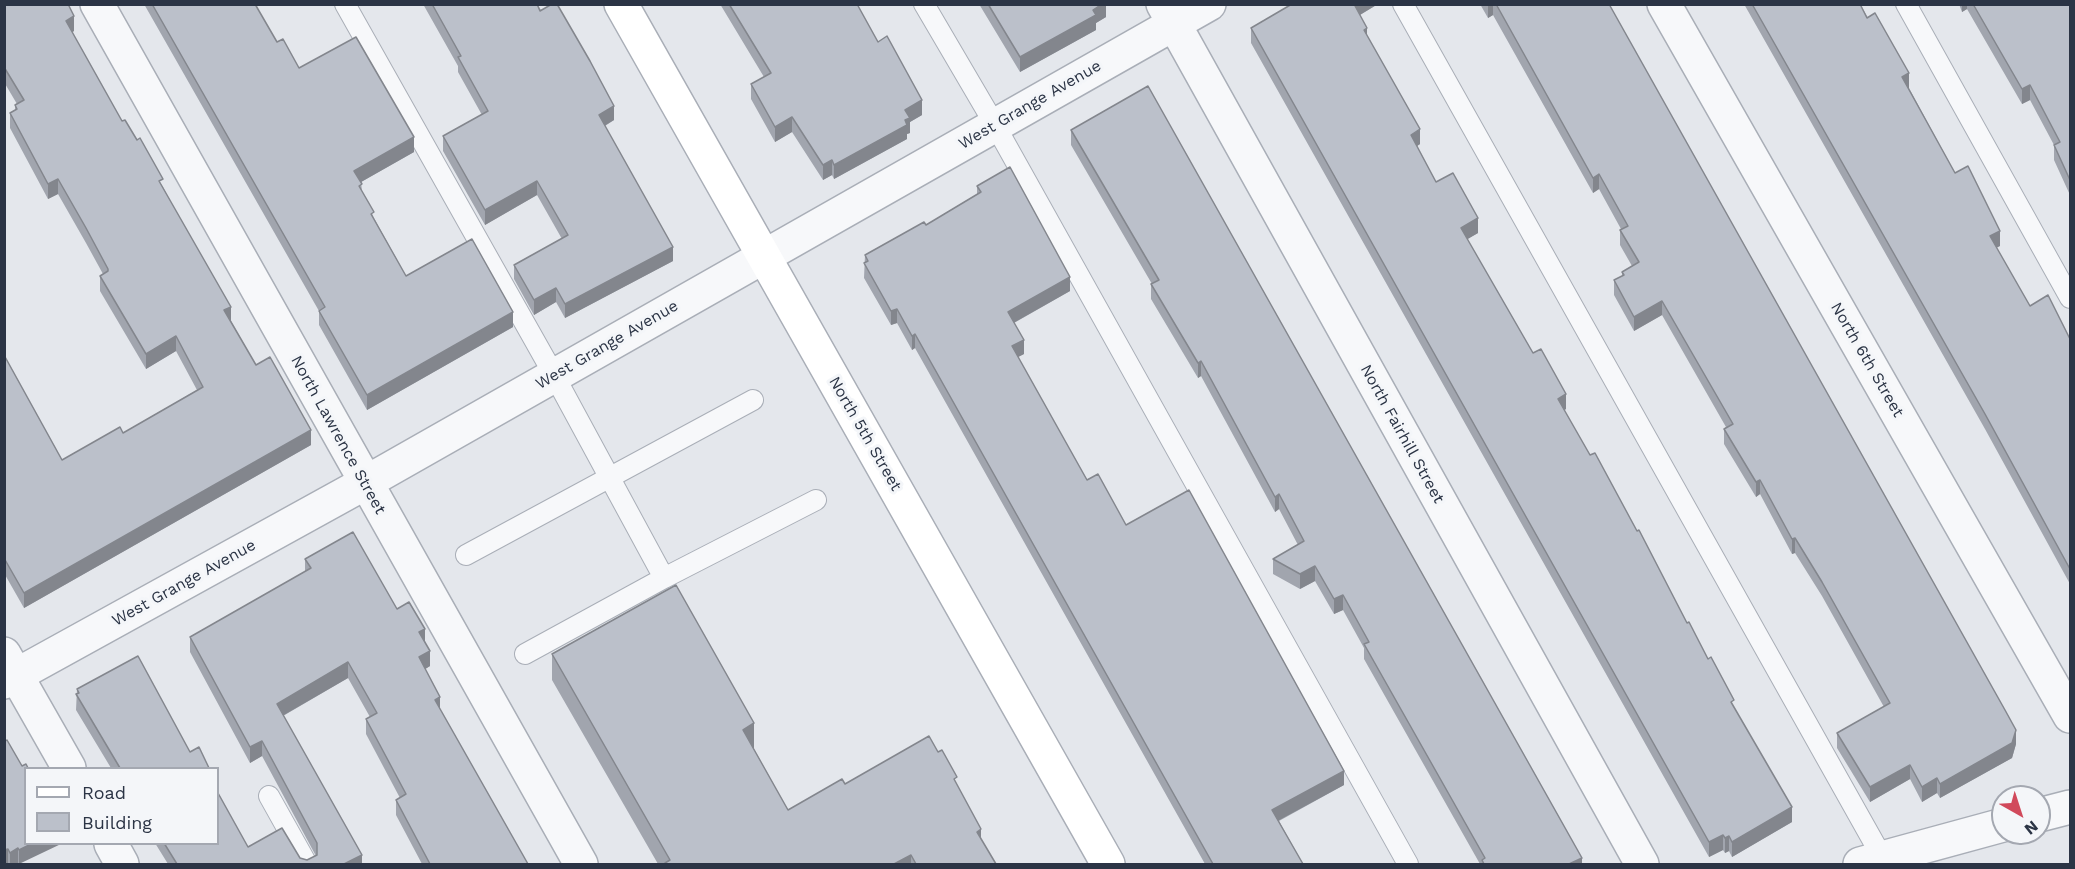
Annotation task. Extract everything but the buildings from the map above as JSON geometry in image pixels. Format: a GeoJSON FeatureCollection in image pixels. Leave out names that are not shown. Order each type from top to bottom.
{"type":"FeatureCollection","features":[{"type":"Feature","properties":{"kind":"street","name":"North Lawrence Street"},"geometry":{"type":"LineString","coordinates":[[97,4],[581,864]]}},
{"type":"Feature","properties":{"kind":"street","name":"North 5th Street"},"geometry":{"type":"LineString","coordinates":[[621,4],[1108,864]]}},
{"type":"Feature","properties":{"kind":"street","name":"West Grange Avenue"},"geometry":{"type":"LineString","coordinates":[[8,670],[365,483],[995,125],[1168,14],[1209,4]]}},
{"type":"Feature","properties":{"kind":"street","name":"North 6th Street"},"geometry":{"type":"LineString","coordinates":[[1664,4],[2070,716]]}},
{"type":"Feature","properties":{"kind":"street","name":"North Fairhill Street"},"geometry":{"type":"LineString","coordinates":[[1168,14],[1641,864]]}},
{"type":"Feature","properties":{"kind":"street"},"geometry":{"type":"LineString","coordinates":[[8,670],[68,767]]}},
{"type":"Feature","properties":{"kind":"street"},"geometry":{"type":"LineString","coordinates":[[2051,812],[2070,807]]}},
{"type":"Feature","properties":{"kind":"street"},"geometry":{"type":"LineString","coordinates":[[1871,861],[1991,828]]}},
{"type":"Feature","properties":{"kind":"street"},"geometry":{"type":"LineString","coordinates":[[112,845],[122,864]]}},
{"type":"Feature","properties":{"kind":"lane"},"geometry":{"type":"LineString","coordinates":[[345,4],[554,375],[664,578]]}},
{"type":"Feature","properties":{"kind":"lane"},"geometry":{"type":"LineString","coordinates":[[924,4],[995,125],[1408,864]]}},
{"type":"Feature","properties":{"kind":"lane"},"geometry":{"type":"LineString","coordinates":[[1403,4],[1871,861]]}},
{"type":"Feature","properties":{"kind":"lane"},"geometry":{"type":"LineString","coordinates":[[1906,4],[2070,298]]}},
{"type":"Feature","properties":{"kind":"lane"},"geometry":{"type":"LineString","coordinates":[[466,555],[753,400]]}},
{"type":"Feature","properties":{"kind":"lane"},"geometry":{"type":"LineString","coordinates":[[525,654],[664,578],[816,501]]}},
{"type":"Feature","properties":{"kind":"lane"},"geometry":{"type":"LineString","coordinates":[[269,796],[307,864]]}}]}
